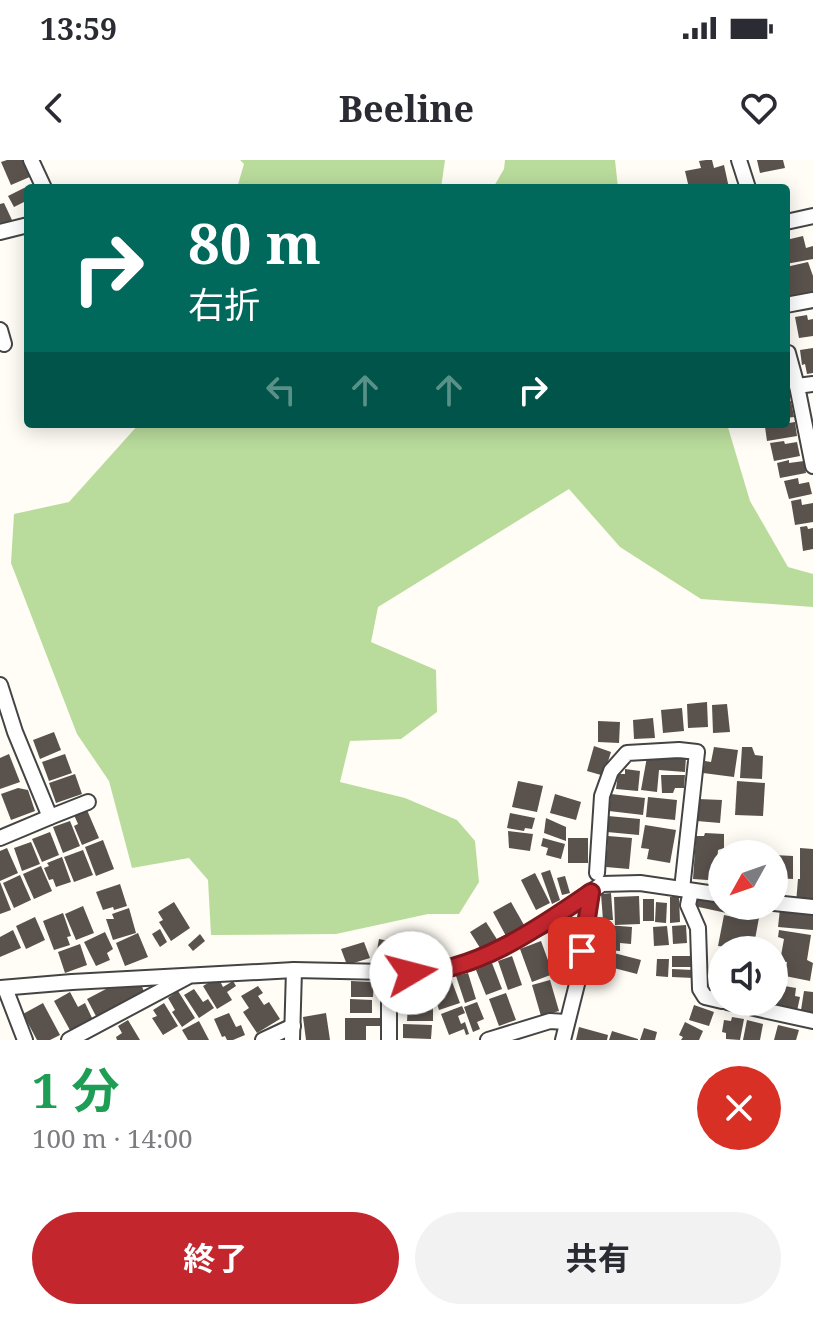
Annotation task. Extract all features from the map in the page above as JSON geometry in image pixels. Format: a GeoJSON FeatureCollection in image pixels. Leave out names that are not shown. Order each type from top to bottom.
{"type":"FeatureCollection","features":[{"type":"Feature","properties":{"kind":"street"},"geometry":{"type":"LineString","coordinates":[[31,160],[42,184]]}},
{"type":"Feature","properties":{"kind":"street"},"geometry":{"type":"LineString","coordinates":[[739,160],[747,184]]}},
{"type":"Feature","properties":{"kind":"street"},"geometry":{"type":"LineString","coordinates":[[790,221],[813,216]]}},
{"type":"Feature","properties":{"kind":"street"},"geometry":{"type":"LineString","coordinates":[[0,232],[24,226]]}},
{"type":"Feature","properties":{"kind":"street"},"geometry":{"type":"LineString","coordinates":[[790,304],[813,300]]}},
{"type":"Feature","properties":{"kind":"street"},"geometry":{"type":"LineString","coordinates":[[790,360],[812,460]]}},
{"type":"Feature","properties":{"kind":"street"},"geometry":{"type":"LineString","coordinates":[[797,386],[813,384]]}},
{"type":"Feature","properties":{"kind":"street"},"geometry":{"type":"LineString","coordinates":[[0,685],[15,732],[50,817]]}},
{"type":"Feature","properties":{"kind":"street"},"geometry":{"type":"LineString","coordinates":[[597,873],[602,796],[611,771],[627,753],[697,752],[686,890],[688,905],[698,928],[700,989],[708,998]]}},
{"type":"Feature","properties":{"kind":"street"},"geometry":{"type":"LineString","coordinates":[[0,838],[88,802]]}},
{"type":"Feature","properties":{"kind":"street"},"geometry":{"type":"LineString","coordinates":[[25,1040],[2,988],[294,970],[433,973],[474,961],[544,925],[602,884],[640,883],[708,893]]}},
{"type":"Feature","properties":{"kind":"street"},"geometry":{"type":"LineString","coordinates":[[563,1040],[578,980],[591,892]]}},
{"type":"Feature","properties":{"kind":"street"},"geometry":{"type":"LineString","coordinates":[[788,904],[813,907]]}},
{"type":"Feature","properties":{"kind":"street"},"geometry":{"type":"LineString","coordinates":[[263,1040],[292,1033],[294,970]]}},
{"type":"Feature","properties":{"kind":"street"},"geometry":{"type":"LineString","coordinates":[[389,973],[389,1040]]}},
{"type":"Feature","properties":{"kind":"street"},"geometry":{"type":"LineString","coordinates":[[69,1040],[191,975]]}},
{"type":"Feature","properties":{"kind":"street"},"geometry":{"type":"LineString","coordinates":[[788,1015],[813,1021]]}},
{"type":"Feature","properties":{"kind":"street"},"geometry":{"type":"LineString","coordinates":[[488,1040],[550,1021],[566,1022]]}},
{"type":"Feature","properties":{"kind":"green space"},"geometry":{"type":"Polygon","coordinates":[[[240,160],[445,160],[442,184],[238,184],[244,164],[240,160]]]}},
{"type":"Feature","properties":{"kind":"green space"},"geometry":{"type":"Polygon","coordinates":[[[505,160],[615,160],[618,184],[495,184],[504,169],[505,160]]]}},
{"type":"Feature","properties":{"kind":"green space"},"geometry":{"type":"Polygon","coordinates":[[[135,428],[728,428],[750,501],[788,567],[813,574],[813,607],[701,599],[620,547],[569,489],[378,607],[371,642],[436,670],[437,712],[401,739],[350,741],[340,782],[405,798],[457,820],[475,841],[479,882],[459,914],[428,914],[336,934],[211,935],[208,880],[189,858],[132,868],[109,781],[77,734],[11,563],[14,514],[69,502],[135,428]]]}},
{"type":"Feature","properties":{"kind":"building"},"geometry":{"type":"Polygon","coordinates":[[[26,160],[32,176],[11,185],[1,162],[26,160]]]}},
{"type":"Feature","properties":{"kind":"building"},"geometry":{"type":"Polygon","coordinates":[[[712,160],[714,168],[724,165],[728,184],[688,184],[685,171],[701,168],[699,161],[712,160]]]}},
{"type":"Feature","properties":{"kind":"building"},"geometry":{"type":"Polygon","coordinates":[[[757,160],[783,160],[785,168],[760,173],[757,160]]]}},
{"type":"Feature","properties":{"kind":"building"},"geometry":{"type":"Polygon","coordinates":[[[24,188],[24,202],[14,207],[8,196],[24,188]]]}},
{"type":"Feature","properties":{"kind":"building"},"geometry":{"type":"Polygon","coordinates":[[[4,203],[12,220],[0,226],[0,204],[4,203]]]}},
{"type":"Feature","properties":{"kind":"building"},"geometry":{"type":"Polygon","coordinates":[[[803,236],[806,248],[813,246],[813,259],[790,263],[790,239],[803,236]]]}},
{"type":"Feature","properties":{"kind":"building"},"geometry":{"type":"Polygon","coordinates":[[[808,262],[813,276],[813,293],[790,298],[790,266],[808,262]]]}},
{"type":"Feature","properties":{"kind":"building"},"geometry":{"type":"Polygon","coordinates":[[[807,315],[808,320],[813,319],[813,336],[799,338],[795,317],[807,315]]]}},
{"type":"Feature","properties":{"kind":"building"},"geometry":{"type":"Polygon","coordinates":[[[813,348],[813,373],[807,374],[800,350],[813,348]]]}},
{"type":"Feature","properties":{"kind":"building"},"geometry":{"type":"Polygon","coordinates":[[[790,401],[794,417],[790,418],[790,401]]]}},
{"type":"Feature","properties":{"kind":"building"},"geometry":{"type":"Polygon","coordinates":[[[795,422],[797,436],[767,441],[765,428],[790,428],[790,423],[795,422]]]}},
{"type":"Feature","properties":{"kind":"building"},"geometry":{"type":"Polygon","coordinates":[[[784,441],[785,444],[797,442],[800,456],[774,461],[770,443],[784,441]]]}},
{"type":"Feature","properties":{"kind":"building"},"geometry":{"type":"Polygon","coordinates":[[[789,460],[789,463],[804,461],[806,473],[780,478],[777,463],[789,460]]]}},
{"type":"Feature","properties":{"kind":"building"},"geometry":{"type":"Polygon","coordinates":[[[798,478],[799,484],[809,482],[812,494],[789,499],[784,481],[798,478]]]}},
{"type":"Feature","properties":{"kind":"building"},"geometry":{"type":"Polygon","coordinates":[[[801,499],[802,505],[813,503],[813,522],[795,525],[791,501],[801,499]]]}},
{"type":"Feature","properties":{"kind":"building"},"geometry":{"type":"Polygon","coordinates":[[[807,526],[808,529],[813,528],[813,549],[803,551],[800,527],[807,526]]]}},
{"type":"Feature","properties":{"kind":"building"},"geometry":{"type":"Polygon","coordinates":[[[707,702],[708,727],[688,728],[687,704],[707,702]]]}},
{"type":"Feature","properties":{"kind":"building"},"geometry":{"type":"Polygon","coordinates":[[[727,704],[730,732],[713,733],[712,705],[727,704]]]}},
{"type":"Feature","properties":{"kind":"building"},"geometry":{"type":"Polygon","coordinates":[[[682,708],[684,731],[663,733],[661,710],[682,708]]]}},
{"type":"Feature","properties":{"kind":"building"},"geometry":{"type":"Polygon","coordinates":[[[653,718],[655,738],[634,739],[633,720],[653,718]]]}},
{"type":"Feature","properties":{"kind":"building"},"geometry":{"type":"Polygon","coordinates":[[[598,721],[620,722],[619,743],[598,742],[598,721]]]}},
{"type":"Feature","properties":{"kind":"building"},"geometry":{"type":"Polygon","coordinates":[[[54,732],[61,750],[40,759],[33,740],[54,732]]]}},
{"type":"Feature","properties":{"kind":"building"},"geometry":{"type":"Polygon","coordinates":[[[594,746],[611,752],[601,775],[587,771],[594,746]]]}},
{"type":"Feature","properties":{"kind":"building"},"geometry":{"type":"Polygon","coordinates":[[[714,747],[738,750],[734,777],[703,773],[705,761],[711,762],[714,747]]]}},
{"type":"Feature","properties":{"kind":"building"},"geometry":{"type":"Polygon","coordinates":[[[742,747],[752,747],[755,755],[763,756],[762,779],[740,778],[742,747]]]}},
{"type":"Feature","properties":{"kind":"building"},"geometry":{"type":"Polygon","coordinates":[[[9,754],[20,782],[0,789],[0,758],[9,754]]]}},
{"type":"Feature","properties":{"kind":"building"},"geometry":{"type":"Polygon","coordinates":[[[65,754],[72,773],[49,781],[42,762],[65,754]]]}},
{"type":"Feature","properties":{"kind":"building"},"geometry":{"type":"Polygon","coordinates":[[[661,755],[686,757],[685,772],[659,770],[657,792],[641,790],[647,757],[661,759],[661,755]]]}},
{"type":"Feature","properties":{"kind":"building"},"geometry":{"type":"Polygon","coordinates":[[[625,769],[640,771],[638,791],[616,789],[618,774],[625,774],[625,769]]]}},
{"type":"Feature","properties":{"kind":"building"},"geometry":{"type":"Polygon","coordinates":[[[75,774],[82,794],[56,803],[49,783],[75,774]]]}},
{"type":"Feature","properties":{"kind":"building"},"geometry":{"type":"Polygon","coordinates":[[[661,775],[685,775],[684,788],[675,788],[673,793],[662,793],[661,775]]]}},
{"type":"Feature","properties":{"kind":"building"},"geometry":{"type":"Polygon","coordinates":[[[518,781],[543,786],[537,812],[512,807],[518,781]]]}},
{"type":"Feature","properties":{"kind":"building"},"geometry":{"type":"Polygon","coordinates":[[[737,781],[765,783],[763,816],[735,815],[737,781]]]}},
{"type":"Feature","properties":{"kind":"building"},"geometry":{"type":"Polygon","coordinates":[[[18,788],[28,790],[35,811],[11,820],[1,794],[18,788]]]}},
{"type":"Feature","properties":{"kind":"building"},"geometry":{"type":"Polygon","coordinates":[[[555,794],[581,802],[576,820],[550,813],[555,794]]]}},
{"type":"Feature","properties":{"kind":"building"},"geometry":{"type":"Polygon","coordinates":[[[611,794],[645,798],[643,815],[609,811],[611,794]]]}},
{"type":"Feature","properties":{"kind":"building"},"geometry":{"type":"Polygon","coordinates":[[[648,797],[677,800],[675,820],[646,817],[648,797]]]}},
{"type":"Feature","properties":{"kind":"building"},"geometry":{"type":"Polygon","coordinates":[[[698,799],[722,800],[720,823],[697,821],[698,799]]]}},
{"type":"Feature","properties":{"kind":"building"},"geometry":{"type":"Polygon","coordinates":[[[87,810],[99,838],[82,845],[74,826],[78,824],[74,815],[87,810]]]}},
{"type":"Feature","properties":{"kind":"building"},"geometry":{"type":"Polygon","coordinates":[[[510,813],[535,818],[532,829],[507,828],[510,813]]]}},
{"type":"Feature","properties":{"kind":"building"},"geometry":{"type":"Polygon","coordinates":[[[608,816],[640,819],[639,835],[607,832],[608,816]]]}},
{"type":"Feature","properties":{"kind":"building"},"geometry":{"type":"Polygon","coordinates":[[[546,818],[566,827],[566,841],[544,833],[546,818]]]}},
{"type":"Feature","properties":{"kind":"building"},"geometry":{"type":"Polygon","coordinates":[[[70,821],[80,846],[63,853],[53,827],[70,821]]]}},
{"type":"Feature","properties":{"kind":"building"},"geometry":{"type":"Polygon","coordinates":[[[645,825],[676,830],[670,863],[647,859],[649,849],[641,848],[645,825]]]}},
{"type":"Feature","properties":{"kind":"building"},"geometry":{"type":"Polygon","coordinates":[[[508,831],[533,834],[530,851],[509,848],[508,831]]]}},
{"type":"Feature","properties":{"kind":"building"},"geometry":{"type":"Polygon","coordinates":[[[50,832],[59,855],[42,862],[32,839],[50,832]]]}},
{"type":"Feature","properties":{"kind":"building"},"geometry":{"type":"Polygon","coordinates":[[[705,833],[724,834],[724,840],[708,840],[708,880],[693,879],[696,836],[704,836],[705,833]]]}},
{"type":"Feature","properties":{"kind":"building"},"geometry":{"type":"Polygon","coordinates":[[[608,836],[632,838],[629,869],[606,867],[608,836]]]}},
{"type":"Feature","properties":{"kind":"building"},"geometry":{"type":"Polygon","coordinates":[[[543,838],[565,844],[561,859],[546,855],[548,848],[541,846],[543,838]]]}},
{"type":"Feature","properties":{"kind":"building"},"geometry":{"type":"Polygon","coordinates":[[[568,838],[588,838],[588,863],[568,863],[568,838]]]}},
{"type":"Feature","properties":{"kind":"building"},"geometry":{"type":"Polygon","coordinates":[[[103,840],[114,869],[96,876],[85,847],[103,840]]]}},
{"type":"Feature","properties":{"kind":"building"},"geometry":{"type":"Polygon","coordinates":[[[31,842],[40,864],[22,871],[14,848],[31,842]]]}},
{"type":"Feature","properties":{"kind":"building"},"geometry":{"type":"Polygon","coordinates":[[[7,848],[18,873],[0,881],[0,851],[7,848]]]}},
{"type":"Feature","properties":{"kind":"building"},"geometry":{"type":"Polygon","coordinates":[[[800,848],[813,849],[813,904],[796,903],[800,848]]]}},
{"type":"Feature","properties":{"kind":"building"},"geometry":{"type":"Polygon","coordinates":[[[83,850],[93,875],[74,882],[64,857],[83,850]]]}},
{"type":"Feature","properties":{"kind":"building"},"geometry":{"type":"Polygon","coordinates":[[[788,856],[793,856],[793,879],[788,879],[788,856]]]}},
{"type":"Feature","properties":{"kind":"building"},"geometry":{"type":"Polygon","coordinates":[[[62,857],[71,882],[56,887],[44,868],[49,866],[47,863],[62,857]]]}},
{"type":"Feature","properties":{"kind":"building"},"geometry":{"type":"Polygon","coordinates":[[[41,866],[52,891],[34,899],[23,874],[41,866]]]}},
{"type":"Feature","properties":{"kind":"building"},"geometry":{"type":"Polygon","coordinates":[[[550,870],[560,900],[552,904],[541,873],[550,870]]]}},
{"type":"Feature","properties":{"kind":"building"},"geometry":{"type":"Polygon","coordinates":[[[535,873],[550,903],[536,910],[521,880],[535,873]]]}},
{"type":"Feature","properties":{"kind":"building"},"geometry":{"type":"Polygon","coordinates":[[[20,875],[31,900],[14,908],[3,883],[20,875]]]}},
{"type":"Feature","properties":{"kind":"building"},"geometry":{"type":"Polygon","coordinates":[[[565,876],[570,893],[562,895],[557,878],[565,876]]]}},
{"type":"Feature","properties":{"kind":"building"},"geometry":{"type":"Polygon","coordinates":[[[0,882],[11,910],[0,914],[0,882]]]}},
{"type":"Feature","properties":{"kind":"building"},"geometry":{"type":"Polygon","coordinates":[[[120,884],[127,906],[103,910],[96,892],[120,884]]]}},
{"type":"Feature","properties":{"kind":"building"},"geometry":{"type":"Polygon","coordinates":[[[611,893],[613,920],[603,920],[601,894],[611,893]]]}},
{"type":"Feature","properties":{"kind":"building"},"geometry":{"type":"Polygon","coordinates":[[[697,895],[708,897],[708,909],[694,906],[697,895]]]}},
{"type":"Feature","properties":{"kind":"building"},"geometry":{"type":"Polygon","coordinates":[[[639,896],[640,924],[615,925],[614,897],[639,896]]]}},
{"type":"Feature","properties":{"kind":"building"},"geometry":{"type":"Polygon","coordinates":[[[670,897],[679,897],[680,922],[670,923],[670,897]]]}},
{"type":"Feature","properties":{"kind":"building"},"geometry":{"type":"Polygon","coordinates":[[[643,899],[654,899],[654,921],[643,921],[643,899]]]}},
{"type":"Feature","properties":{"kind":"building"},"geometry":{"type":"Polygon","coordinates":[[[174,902],[190,928],[171,941],[159,922],[163,920],[158,912],[174,902]]]}},
{"type":"Feature","properties":{"kind":"building"},"geometry":{"type":"Polygon","coordinates":[[[511,902],[524,925],[506,936],[493,912],[511,902]]]}},
{"type":"Feature","properties":{"kind":"building"},"geometry":{"type":"Polygon","coordinates":[[[656,902],[667,903],[666,923],[655,922],[656,902]]]}},
{"type":"Feature","properties":{"kind":"building"},"geometry":{"type":"Polygon","coordinates":[[[83,906],[94,933],[76,940],[65,914],[83,906]]]}},
{"type":"Feature","properties":{"kind":"building"},"geometry":{"type":"Polygon","coordinates":[[[129,908],[136,933],[113,940],[106,919],[114,919],[112,914],[129,908]]]}},
{"type":"Feature","properties":{"kind":"building"},"geometry":{"type":"Polygon","coordinates":[[[788,910],[813,912],[813,930],[778,927],[779,920],[788,920],[788,910]]]}},
{"type":"Feature","properties":{"kind":"building"},"geometry":{"type":"Polygon","coordinates":[[[63,913],[71,936],[67,937],[70,945],[54,950],[43,921],[63,913]]]}},
{"type":"Feature","properties":{"kind":"building"},"geometry":{"type":"Polygon","coordinates":[[[35,917],[45,940],[26,949],[16,926],[35,917]]]}},
{"type":"Feature","properties":{"kind":"building"},"geometry":{"type":"Polygon","coordinates":[[[723,920],[759,920],[756,936],[720,936],[723,920]]]}},
{"type":"Feature","properties":{"kind":"building"},"geometry":{"type":"Polygon","coordinates":[[[486,922],[498,941],[482,951],[470,932],[486,922]]]}},
{"type":"Feature","properties":{"kind":"building"},"geometry":{"type":"Polygon","coordinates":[[[607,925],[632,927],[631,944],[620,943],[620,951],[605,950],[607,925]]]}},
{"type":"Feature","properties":{"kind":"building"},"geometry":{"type":"Polygon","coordinates":[[[686,925],[687,943],[673,944],[672,926],[686,925]]]}},
{"type":"Feature","properties":{"kind":"building"},"geometry":{"type":"Polygon","coordinates":[[[667,926],[669,945],[654,946],[653,927],[667,926]]]}},
{"type":"Feature","properties":{"kind":"building"},"geometry":{"type":"Polygon","coordinates":[[[160,929],[167,942],[160,947],[152,934],[160,929]]]}},
{"type":"Feature","properties":{"kind":"building"},"geometry":{"type":"Polygon","coordinates":[[[13,930],[21,948],[0,957],[0,937],[13,930]]]}},
{"type":"Feature","properties":{"kind":"building"},"geometry":{"type":"Polygon","coordinates":[[[779,930],[811,935],[807,960],[813,963],[810,981],[788,977],[788,936],[778,936],[779,930]]]}},
{"type":"Feature","properties":{"kind":"building"},"geometry":{"type":"Polygon","coordinates":[[[105,932],[113,949],[107,953],[110,960],[96,966],[84,942],[105,932]]]}},
{"type":"Feature","properties":{"kind":"building"},"geometry":{"type":"Polygon","coordinates":[[[138,933],[148,957],[125,966],[116,943],[138,933]]]}},
{"type":"Feature","properties":{"kind":"building"},"geometry":{"type":"Polygon","coordinates":[[[200,934],[205,941],[193,951],[188,945],[200,934]]]}},
{"type":"Feature","properties":{"kind":"building"},"geometry":{"type":"Polygon","coordinates":[[[379,939],[410,945],[406,967],[375,961],[379,939]]]}},
{"type":"Feature","properties":{"kind":"building"},"geometry":{"type":"Polygon","coordinates":[[[541,941],[553,974],[532,982],[520,949],[541,941]]]}},
{"type":"Feature","properties":{"kind":"building"},"geometry":{"type":"Polygon","coordinates":[[[364,942],[370,958],[347,965],[341,949],[364,942]]]}},
{"type":"Feature","properties":{"kind":"building"},"geometry":{"type":"Polygon","coordinates":[[[80,944],[87,965],[65,973],[58,952],[80,944]]]}},
{"type":"Feature","properties":{"kind":"building"},"geometry":{"type":"Polygon","coordinates":[[[610,952],[641,960],[637,974],[606,966],[610,952]]]}},
{"type":"Feature","properties":{"kind":"building"},"geometry":{"type":"Polygon","coordinates":[[[512,956],[522,985],[508,990],[498,961],[512,956]]]}},
{"type":"Feature","properties":{"kind":"building"},"geometry":{"type":"Polygon","coordinates":[[[672,956],[691,956],[691,967],[672,967],[672,956]]]}},
{"type":"Feature","properties":{"kind":"building"},"geometry":{"type":"Polygon","coordinates":[[[657,959],[669,959],[668,977],[656,976],[657,959]]]}},
{"type":"Feature","properties":{"kind":"building"},"geometry":{"type":"Polygon","coordinates":[[[492,963],[502,989],[486,995],[476,970],[492,963]]]}},
{"type":"Feature","properties":{"kind":"building"},"geometry":{"type":"Polygon","coordinates":[[[672,969],[693,970],[693,978],[672,977],[672,969]]]}},
{"type":"Feature","properties":{"kind":"building"},"geometry":{"type":"Polygon","coordinates":[[[468,973],[476,999],[465,1003],[456,976],[468,973]]]}},
{"type":"Feature","properties":{"kind":"building"},"geometry":{"type":"Polygon","coordinates":[[[218,977],[223,987],[233,981],[236,986],[227,992],[232,1000],[217,1009],[203,986],[218,977]]]}},
{"type":"Feature","properties":{"kind":"building"},"geometry":{"type":"Polygon","coordinates":[[[451,979],[460,1003],[439,1010],[431,985],[451,979]]]}},
{"type":"Feature","properties":{"kind":"building"},"geometry":{"type":"Polygon","coordinates":[[[550,980],[559,1011],[541,1016],[532,985],[550,980]]]}},
{"type":"Feature","properties":{"kind":"building"},"geometry":{"type":"Polygon","coordinates":[[[351,981],[374,982],[373,997],[351,997],[351,981]]]}},
{"type":"Feature","properties":{"kind":"building"},"geometry":{"type":"Polygon","coordinates":[[[401,981],[426,982],[426,1001],[401,1000],[401,981]]]}},
{"type":"Feature","properties":{"kind":"building"},"geometry":{"type":"Polygon","coordinates":[[[141,984],[145,994],[97,1018],[87,999],[106,989],[141,984]]]}},
{"type":"Feature","properties":{"kind":"building"},"geometry":{"type":"Polygon","coordinates":[[[258,986],[263,993],[258,996],[264,1005],[269,1002],[280,1019],[257,1033],[243,1012],[249,1008],[241,996],[258,986]]]}},
{"type":"Feature","properties":{"kind":"building"},"geometry":{"type":"Polygon","coordinates":[[[788,987],[796,988],[795,996],[800,997],[797,1011],[788,1009],[788,987]]]}},
{"type":"Feature","properties":{"kind":"building"},"geometry":{"type":"Polygon","coordinates":[[[194,989],[203,1002],[208,999],[214,1008],[199,1018],[184,995],[194,989]]]}},
{"type":"Feature","properties":{"kind":"building"},"geometry":{"type":"Polygon","coordinates":[[[178,991],[195,1018],[182,1027],[172,1012],[175,1010],[168,998],[178,991]]]}},
{"type":"Feature","properties":{"kind":"building"},"geometry":{"type":"Polygon","coordinates":[[[804,991],[813,992],[813,1013],[801,1010],[804,991]]]}},
{"type":"Feature","properties":{"kind":"building"},"geometry":{"type":"Polygon","coordinates":[[[70,992],[78,1007],[85,1003],[93,1020],[71,1032],[54,1001],[70,992]]]}},
{"type":"Feature","properties":{"kind":"building"},"geometry":{"type":"Polygon","coordinates":[[[506,993],[516,1020],[499,1026],[489,999],[506,993]]]}},
{"type":"Feature","properties":{"kind":"building"},"geometry":{"type":"Polygon","coordinates":[[[350,999],[372,1000],[372,1013],[350,1013],[350,999]]]}},
{"type":"Feature","properties":{"kind":"building"},"geometry":{"type":"Polygon","coordinates":[[[477,1002],[484,1019],[477,1022],[480,1029],[473,1032],[464,1007],[477,1002]]]}},
{"type":"Feature","properties":{"kind":"building"},"geometry":{"type":"Polygon","coordinates":[[[43,1003],[60,1035],[50,1040],[37,1040],[23,1014],[43,1003]]]}},
{"type":"Feature","properties":{"kind":"building"},"geometry":{"type":"Polygon","coordinates":[[[164,1003],[178,1026],[163,1035],[152,1018],[157,1016],[153,1010],[164,1003]]]}},
{"type":"Feature","properties":{"kind":"building"},"geometry":{"type":"Polygon","coordinates":[[[694,1005],[708,1010],[708,1016],[713,1016],[709,1026],[689,1020],[694,1005]]]}},
{"type":"Feature","properties":{"kind":"building"},"geometry":{"type":"Polygon","coordinates":[[[408,1006],[433,1006],[433,1021],[407,1021],[408,1006]]]}},
{"type":"Feature","properties":{"kind":"building"},"geometry":{"type":"Polygon","coordinates":[[[462,1006],[465,1013],[458,1016],[461,1024],[465,1022],[469,1034],[466,1035],[464,1029],[449,1035],[441,1014],[462,1006]]]}},
{"type":"Feature","properties":{"kind":"building"},"geometry":{"type":"Polygon","coordinates":[[[229,1013],[236,1027],[241,1025],[245,1035],[233,1040],[222,1037],[214,1019],[229,1013]]]}},
{"type":"Feature","properties":{"kind":"building"},"geometry":{"type":"Polygon","coordinates":[[[326,1013],[330,1040],[306,1040],[303,1017],[326,1013]]]}},
{"type":"Feature","properties":{"kind":"building"},"geometry":{"type":"Polygon","coordinates":[[[732,1017],[744,1019],[740,1040],[726,1039],[726,1033],[722,1032],[724,1020],[731,1021],[732,1017]]]}},
{"type":"Feature","properties":{"kind":"building"},"geometry":{"type":"Polygon","coordinates":[[[345,1018],[380,1018],[380,1026],[366,1026],[366,1040],[345,1040],[345,1018]]]}},
{"type":"Feature","properties":{"kind":"building"},"geometry":{"type":"Polygon","coordinates":[[[128,1020],[140,1040],[117,1040],[116,1037],[122,1033],[118,1026],[128,1020]]]}},
{"type":"Feature","properties":{"kind":"building"},"geometry":{"type":"Polygon","coordinates":[[[747,1020],[763,1024],[760,1040],[743,1040],[747,1020]]]}},
{"type":"Feature","properties":{"kind":"building"},"geometry":{"type":"Polygon","coordinates":[[[199,1021],[209,1040],[188,1040],[182,1030],[199,1021]]]}},
{"type":"Feature","properties":{"kind":"building"},"geometry":{"type":"Polygon","coordinates":[[[685,1022],[703,1031],[699,1040],[681,1040],[683,1037],[679,1035],[685,1022]]]}},
{"type":"Feature","properties":{"kind":"building"},"geometry":{"type":"Polygon","coordinates":[[[403,1024],[432,1025],[431,1039],[403,1038],[403,1024]]]}},
{"type":"Feature","properties":{"kind":"building"},"geometry":{"type":"Polygon","coordinates":[[[778,1025],[799,1030],[796,1040],[774,1040],[778,1025]]]}},
{"type":"Feature","properties":{"kind":"building"},"geometry":{"type":"Polygon","coordinates":[[[579,1027],[608,1035],[607,1040],[576,1040],[579,1027]]]}},
{"type":"Feature","properties":{"kind":"building"},"geometry":{"type":"Polygon","coordinates":[[[644,1028],[657,1032],[655,1040],[640,1040],[644,1028]]]}},
{"type":"Feature","properties":{"kind":"building"},"geometry":{"type":"Polygon","coordinates":[[[612,1031],[638,1039],[638,1040],[609,1040],[612,1031]]]}},
{"type":"Feature","properties":{"kind":"route"},"geometry":{"type":"LineString","coordinates":[[411,973],[433,973],[474,961],[544,925],[591,892],[582,951]]}}]}
